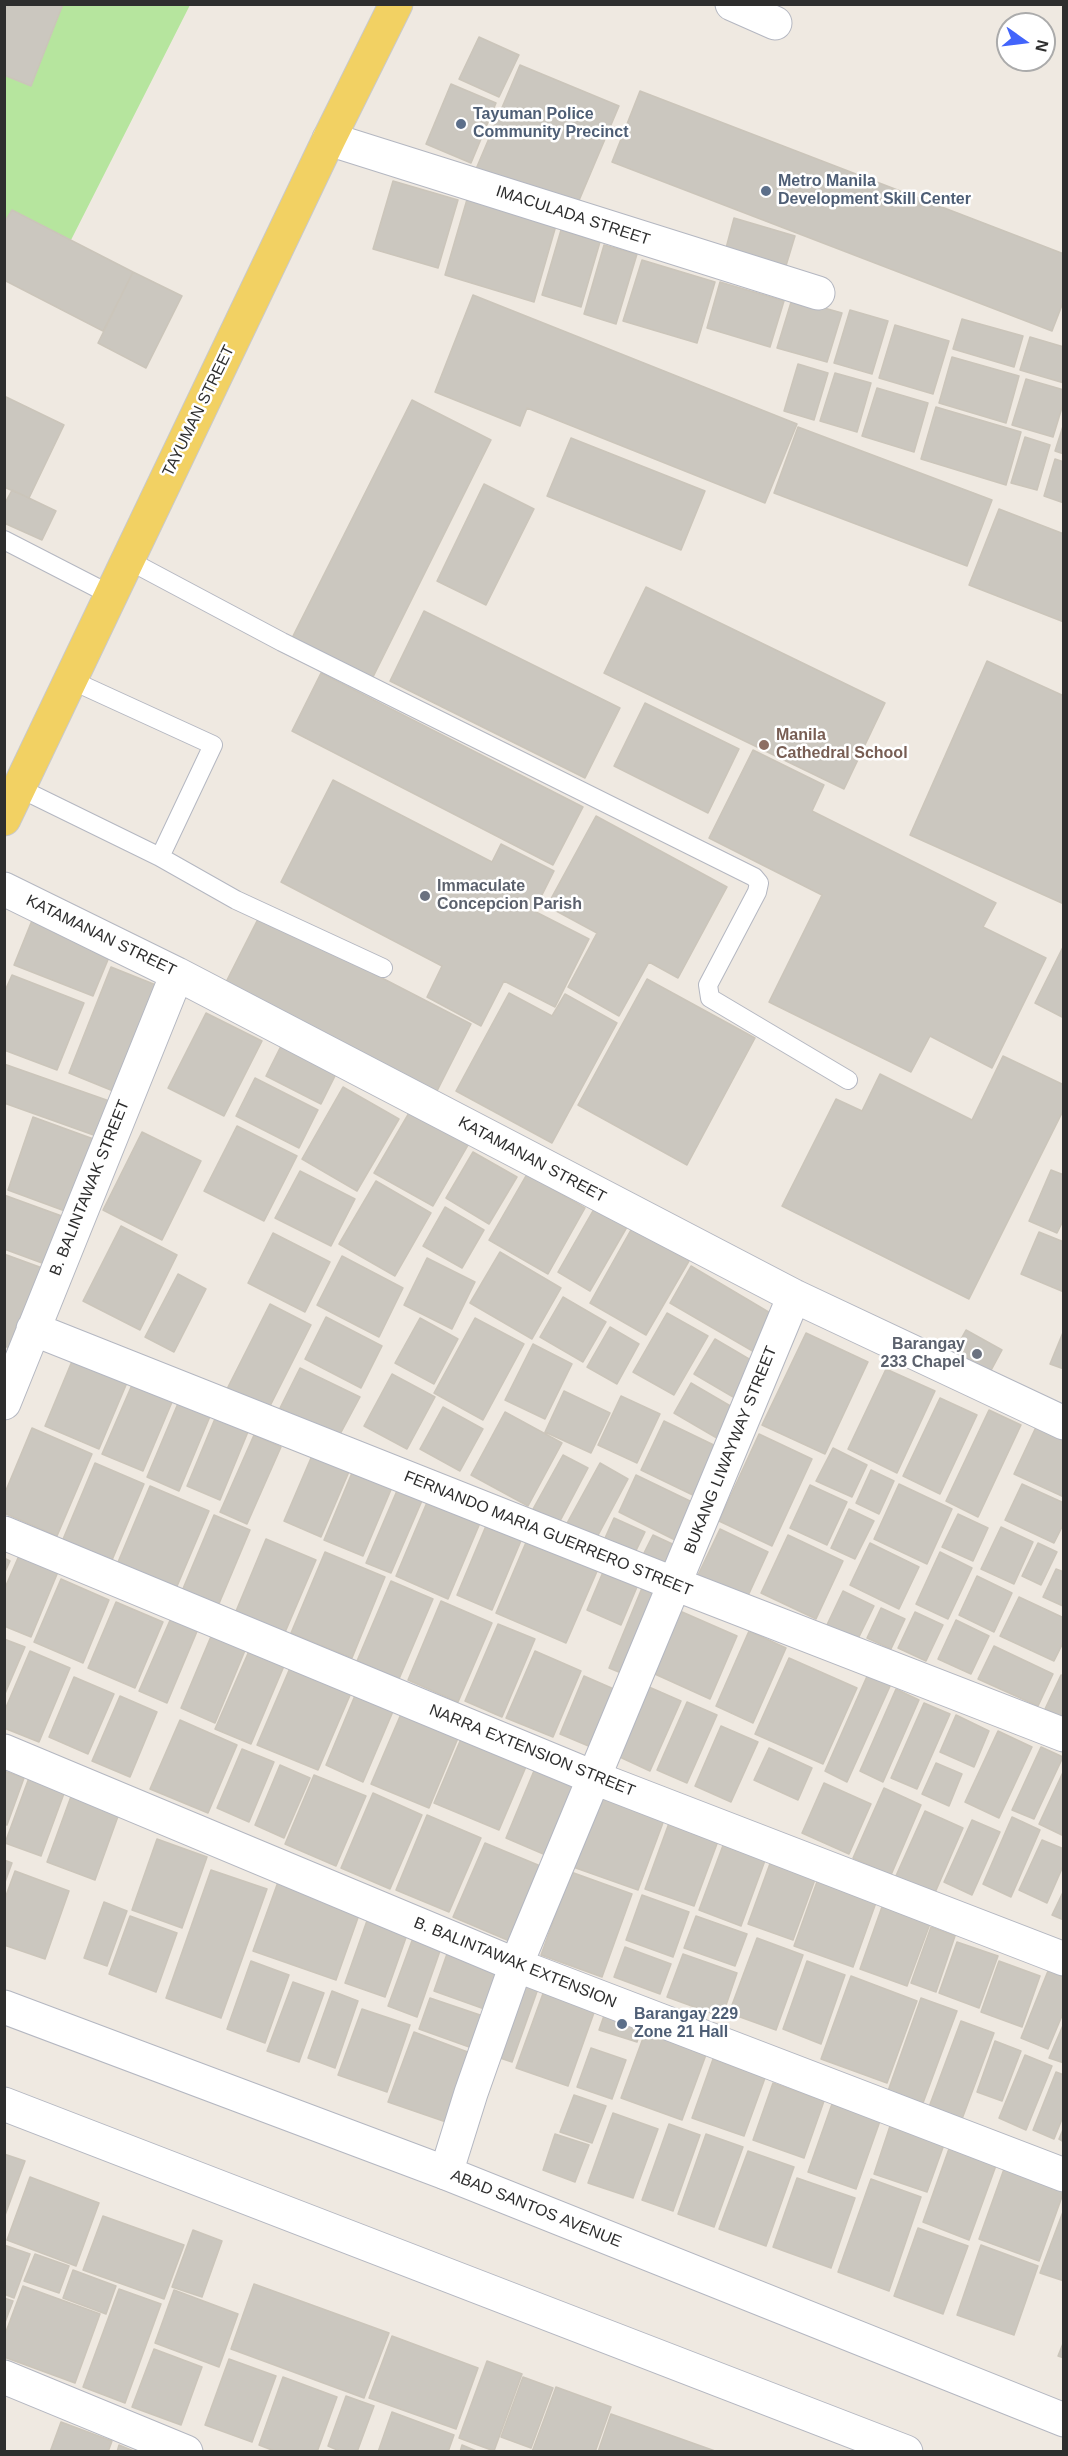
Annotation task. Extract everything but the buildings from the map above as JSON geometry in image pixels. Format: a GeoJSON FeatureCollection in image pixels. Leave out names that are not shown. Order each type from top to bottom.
{"type":"FeatureCollection","features":[{"type":"Feature","properties":{"kind":"main road","name":"TAYUMAN STREET"},"geometry":{"type":"LineString","coordinates":[[4,819],[329,139],[396,4]]}},
{"type":"Feature","properties":{"kind":"street"},"geometry":{"type":"LineString","coordinates":[[732,4],[775,23]]}},
{"type":"Feature","properties":{"kind":"street","name":"IMACULADA STREET"},"geometry":{"type":"LineString","coordinates":[[329,139],[818,293]]}},
{"type":"Feature","properties":{"kind":"street","name":"KATAMANAN STREET"},"geometry":{"type":"LineString","coordinates":[[4,889],[177,974],[794,1296],[1064,1423]]}},
{"type":"Feature","properties":{"kind":"street","name":"B. BALINTAWAK STREET"},"geometry":{"type":"LineString","coordinates":[[4,1403],[177,974]]}},
{"type":"Feature","properties":{"kind":"street","name":"BUKANG LIWAYWAY STREET"},"geometry":{"type":"LineString","coordinates":[[446,2173],[471,2093],[516,1965],[794,1296]]}},
{"type":"Feature","properties":{"kind":"street","name":"FERNANDO MARIA GUERRERO STREET"},"geometry":{"type":"LineString","coordinates":[[33,1329],[675,1584],[1064,1735]]}},
{"type":"Feature","properties":{"kind":"street","name":"NARRA EXTENSION STREET"},"geometry":{"type":"LineString","coordinates":[[4,1533],[595,1778],[1064,1959]]}},
{"type":"Feature","properties":{"kind":"street","name":"B. BALINTAWAK EXTENSION"},"geometry":{"type":"LineString","coordinates":[[4,1751],[516,1965],[1064,2175]]}},
{"type":"Feature","properties":{"kind":"street","name":"ABAD SANTOS AVENUE"},"geometry":{"type":"LineString","coordinates":[[4,2007],[446,2173],[1064,2420]]}},
{"type":"Feature","properties":{"kind":"street"},"geometry":{"type":"LineString","coordinates":[[4,2104],[906,2451]]}},
{"type":"Feature","properties":{"kind":"street"},"geometry":{"type":"LineString","coordinates":[[4,2377],[186,2451]]}},
{"type":"Feature","properties":{"kind":"lane"},"geometry":{"type":"LineString","coordinates":[[4,540],[111,595]]}},
{"type":"Feature","properties":{"kind":"lane"},"geometry":{"type":"LineString","coordinates":[[128,560],[282,642],[754,877],[759,883],[757,892],[708,985],[710,998],[848,1080]]}},
{"type":"Feature","properties":{"kind":"lane"},"geometry":{"type":"LineString","coordinates":[[71,680],[213,745],[160,857]]}},
{"type":"Feature","properties":{"kind":"lane"},"geometry":{"type":"LineString","coordinates":[[19,788],[160,857],[236,900],[383,968]]}},
{"type":"Feature","properties":{"kind":"green space"},"geometry":{"type":"Polygon","coordinates":[[[63,5],[190,5],[71,240],[12,210],[5,223],[5,75],[63,5]]]}},
{"type":"Feature","properties":{"kind":"place","name":"Tayuman Police Community Precinct"},"geometry":{"type":"Point","coordinates":[461,124]}},
{"type":"Feature","properties":{"kind":"place","name":"Metro Manila Development Skill Center"},"geometry":{"type":"Point","coordinates":[766,191]}},
{"type":"Feature","properties":{"kind":"place","name":"Manila Cathedral School"},"geometry":{"type":"Point","coordinates":[764,745]}},
{"type":"Feature","properties":{"kind":"place","name":"Immaculate Concepcion Parish"},"geometry":{"type":"Point","coordinates":[425,896]}},
{"type":"Feature","properties":{"kind":"place","name":"Barangay 233 Chapel"},"geometry":{"type":"Point","coordinates":[977,1354]}},
{"type":"Feature","properties":{"kind":"place","name":"Barangay 229 Zone 21 Hall"},"geometry":{"type":"Point","coordinates":[622,2024]}}]}
